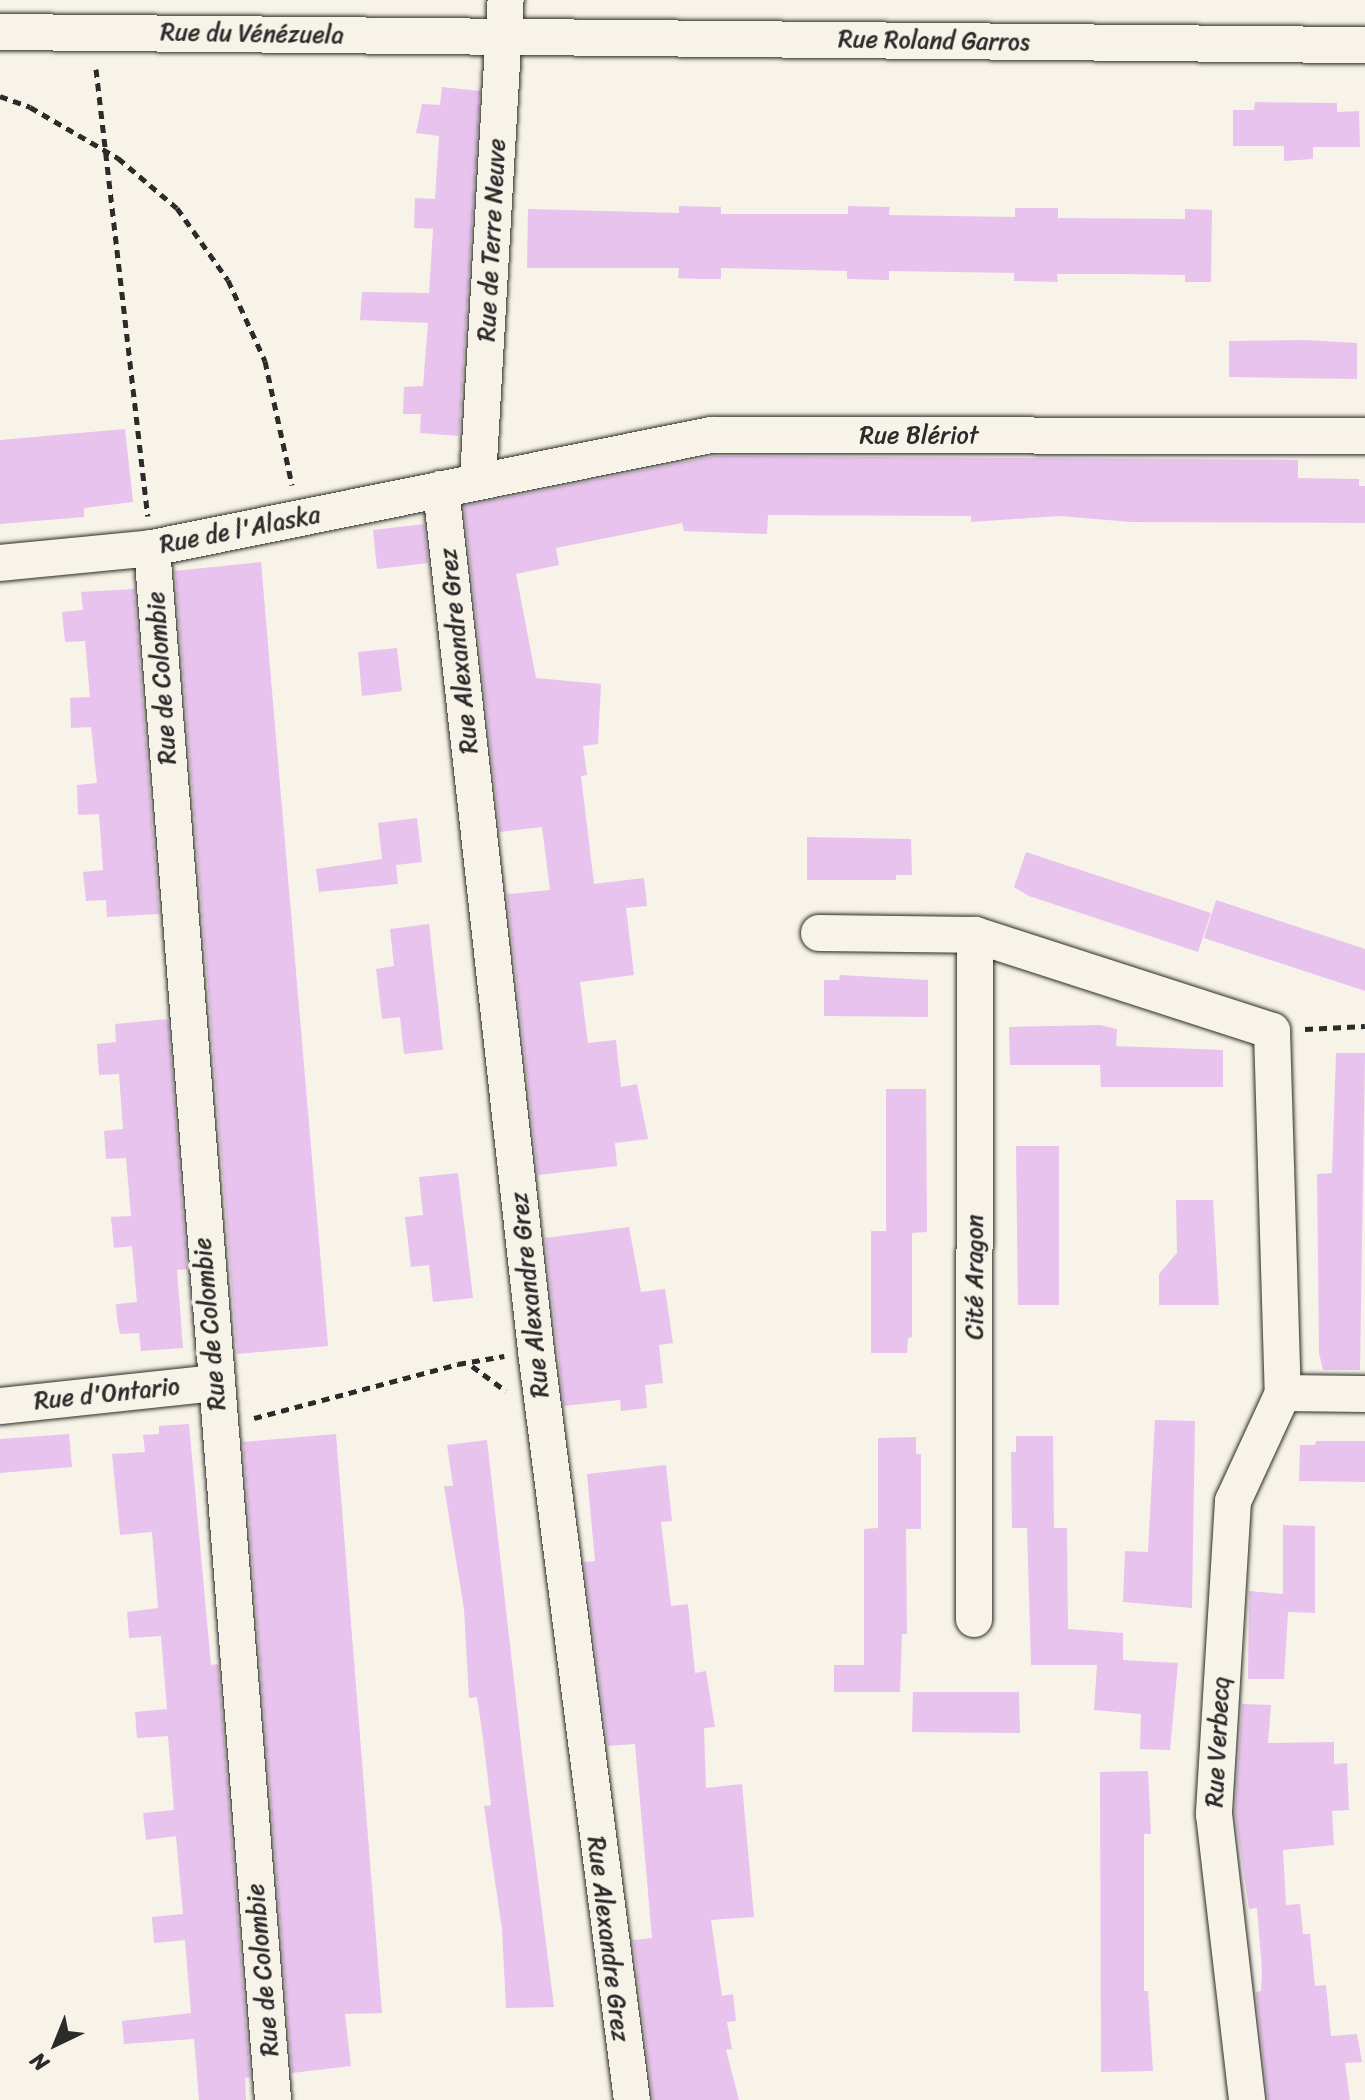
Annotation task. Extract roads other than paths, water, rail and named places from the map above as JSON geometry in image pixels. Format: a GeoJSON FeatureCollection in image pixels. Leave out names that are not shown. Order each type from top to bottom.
{"type":"FeatureCollection","features":[{"type":"Feature","properties":{"kind":"street","name":"Rue de Terre Neuve"},"geometry":{"type":"LineString","coordinates":[[478,479],[506,0]]}},
{"type":"Feature","properties":{"kind":"street","name":"Rue du Vénézuela"},"geometry":{"type":"LineString","coordinates":[[0,32],[504,36]]}},
{"type":"Feature","properties":{"kind":"street","name":"Rue Roland Garros"},"geometry":{"type":"LineString","coordinates":[[504,36],[1365,45]]}},
{"type":"Feature","properties":{"kind":"street","name":"Rue Blériot"},"geometry":{"type":"LineString","coordinates":[[478,479],[711,435],[1365,436]]}},
{"type":"Feature","properties":{"kind":"street","name":"Rue de l'Alaska"},"geometry":{"type":"LineString","coordinates":[[0,563],[152,548],[478,479]]}},
{"type":"Feature","properties":{"kind":"street","name":"Rue Alexandre Grez"},"geometry":{"type":"LineString","coordinates":[[441,489],[536,1351],[632,2100]]}},
{"type":"Feature","properties":{"kind":"street","name":"Rue de Colombie"},"geometry":{"type":"LineString","coordinates":[[152,548],[214,1383],[273,2100]]}},
{"type":"Feature","properties":{"kind":"street"},"geometry":{"type":"LineString","coordinates":[[819,933],[975,935],[1272,1031],[1283,1393],[1365,1394]]}},
{"type":"Feature","properties":{"kind":"street","name":"Cité Aragon"},"geometry":{"type":"LineString","coordinates":[[974,1619],[975,935]]}},
{"type":"Feature","properties":{"kind":"street","name":"Rue d'Ontario"},"geometry":{"type":"LineString","coordinates":[[0,1406],[214,1383]]}},
{"type":"Feature","properties":{"kind":"street","name":"Rue Verbecq"},"geometry":{"type":"LineString","coordinates":[[1247,2100],[1214,1814],[1233,1501],[1283,1393]]}}]}
